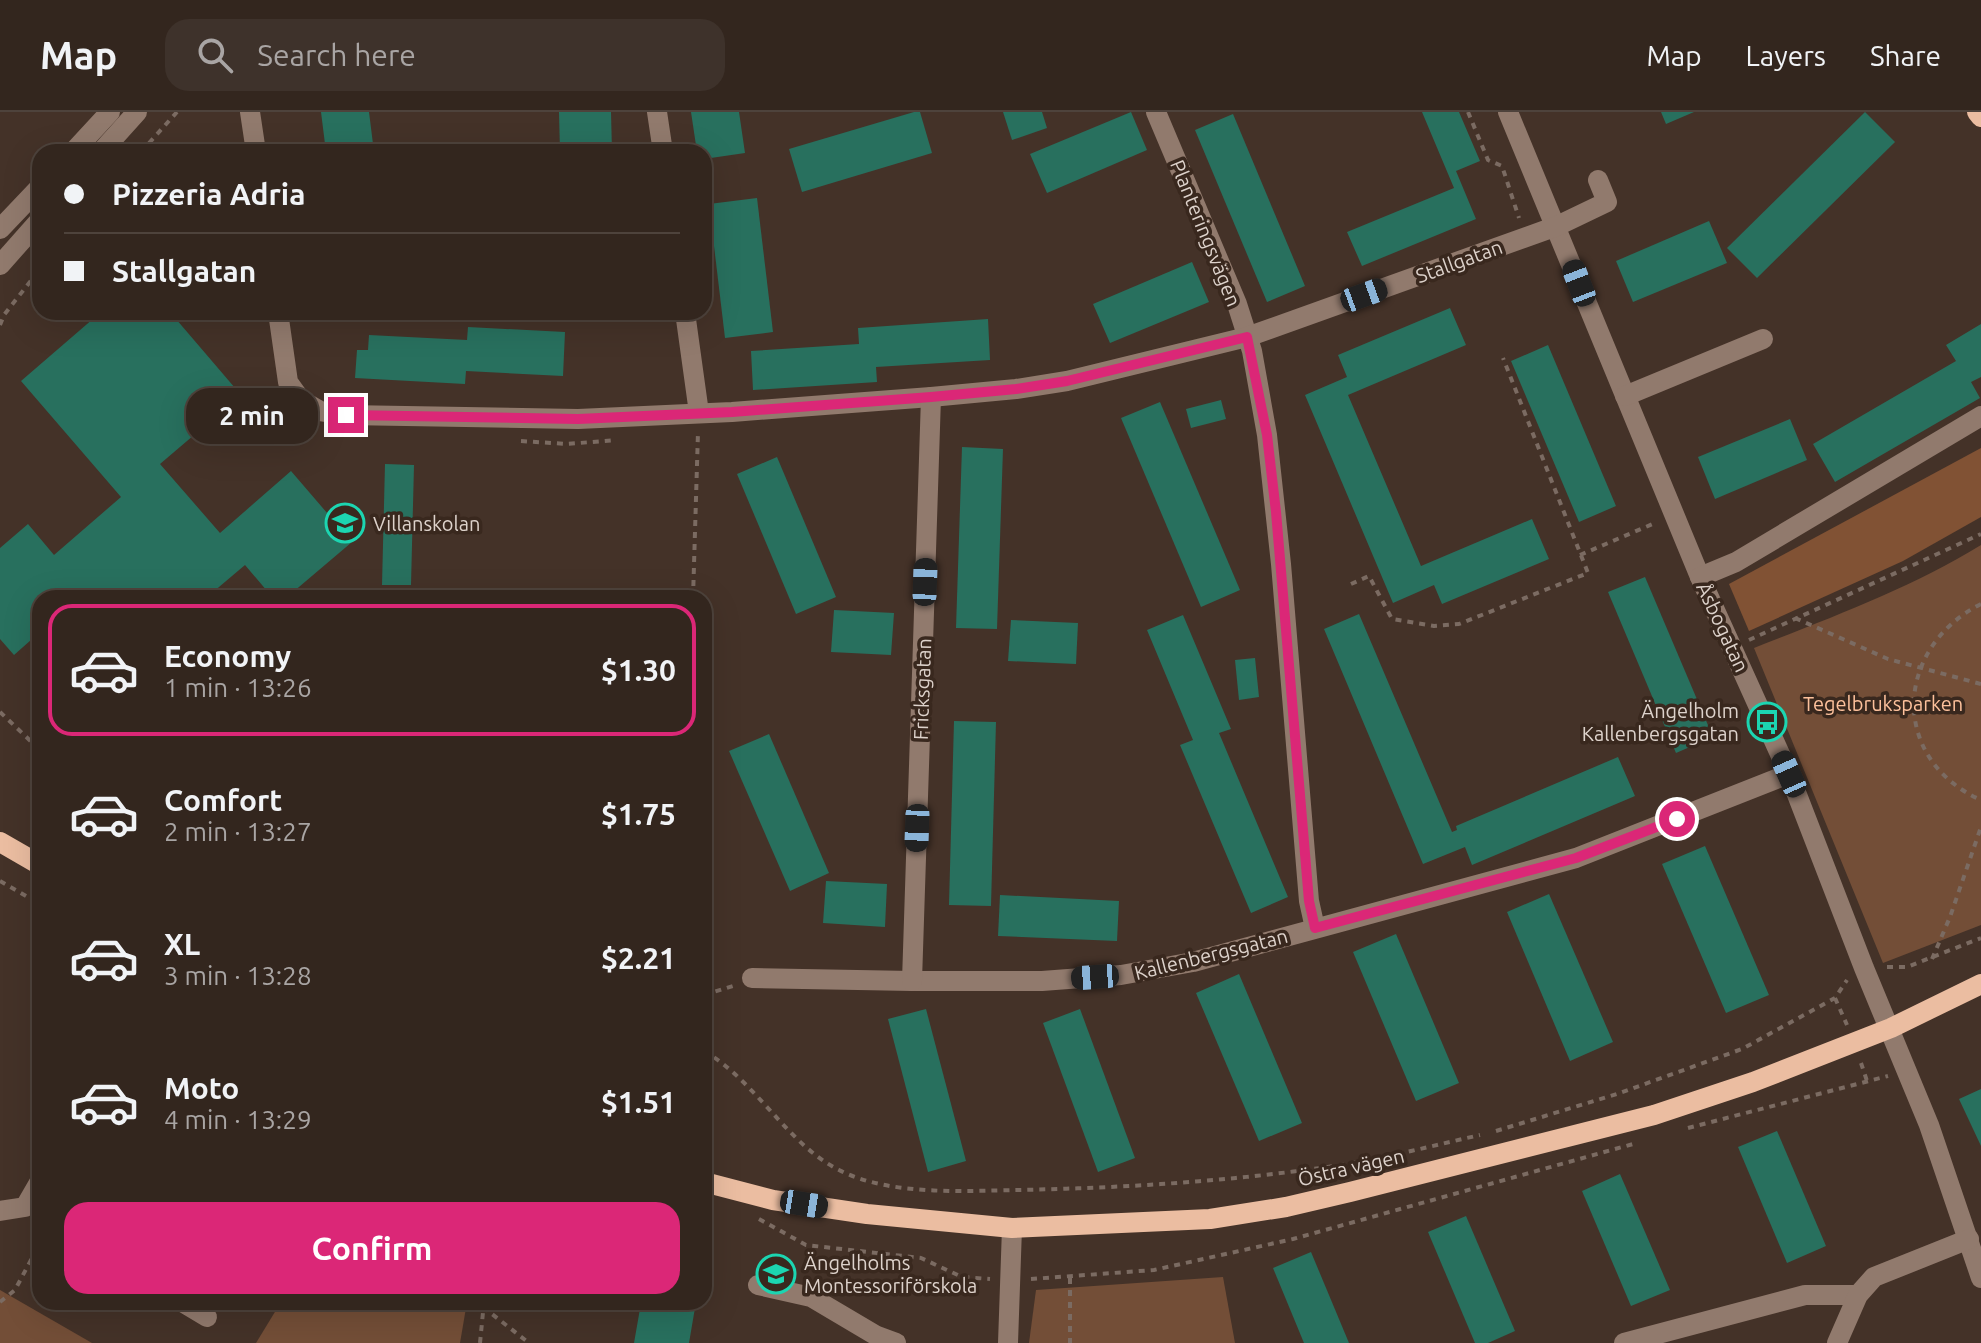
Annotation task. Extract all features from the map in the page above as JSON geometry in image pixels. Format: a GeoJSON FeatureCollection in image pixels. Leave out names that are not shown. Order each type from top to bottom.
{"type":"FeatureCollection","features":[{"type":"Feature","properties":{"kind":"main road"},"geometry":{"type":"LineString","coordinates":[[1977,112],[1981,117]]}},
{"type":"Feature","properties":{"kind":"main road"},"geometry":{"type":"LineString","coordinates":[[0,842],[32,860]]}},
{"type":"Feature","properties":{"kind":"main road","name":"Östra vägen"},"geometry":{"type":"LineString","coordinates":[[712,1184],[773,1200],[867,1214],[1012,1228],[1210,1219],[1286,1207],[1654,1115],[1753,1082],[1891,1028],[1981,984]]}},
{"type":"Feature","properties":{"kind":"street"},"geometry":{"type":"LineString","coordinates":[[80,144],[110,112]]}},
{"type":"Feature","properties":{"kind":"street"},"geometry":{"type":"LineString","coordinates":[[108,144],[137,112]]}},
{"type":"Feature","properties":{"kind":"street"},"geometry":{"type":"LineString","coordinates":[[250,112],[255,144]]}},
{"type":"Feature","properties":{"kind":"street"},"geometry":{"type":"LineString","coordinates":[[657,112],[662,144]]}},
{"type":"Feature","properties":{"kind":"street","name":"Planteringsvägen"},"geometry":{"type":"LineString","coordinates":[[1156,112],[1237,304],[1267,435],[1309,901],[1315,928]]}},
{"type":"Feature","properties":{"kind":"street","name":"Åsbogatan"},"geometry":{"type":"LineString","coordinates":[[1508,112],[1700,577],[1789,774],[1934,1139],[1981,1278]]}},
{"type":"Feature","properties":{"kind":"street","name":"Stallgatan"},"geometry":{"type":"LineString","coordinates":[[279,320],[288,382],[301,400],[320,411],[346,415],[563,419],[699,413],[1016,389],[1067,381],[1247,337],[1557,226],[1607,202],[1598,180]]}},
{"type":"Feature","properties":{"kind":"street"},"geometry":{"type":"LineString","coordinates":[[0,229],[32,195]]}},
{"type":"Feature","properties":{"kind":"street"},"geometry":{"type":"LineString","coordinates":[[0,265],[32,229]]}},
{"type":"Feature","properties":{"kind":"street"},"geometry":{"type":"LineString","coordinates":[[686,320],[699,413]]}},
{"type":"Feature","properties":{"kind":"street"},"geometry":{"type":"LineString","coordinates":[[1625,396],[1763,339]]}},
{"type":"Feature","properties":{"kind":"street","name":"Fricksgatan"},"geometry":{"type":"LineString","coordinates":[[912,981],[931,397]]}},
{"type":"Feature","properties":{"kind":"street"},"geometry":{"type":"LineString","coordinates":[[1700,577],[1736,562],[1981,416]]}},
{"type":"Feature","properties":{"kind":"street","name":"Kallenbergsgatan"},"geometry":{"type":"LineString","coordinates":[[752,978],[1042,981],[1121,975],[1193,962],[1576,858],[1789,774]]}},
{"type":"Feature","properties":{"kind":"street"},"geometry":{"type":"LineString","coordinates":[[0,1211],[32,1212]]}},
{"type":"Feature","properties":{"kind":"street"},"geometry":{"type":"LineString","coordinates":[[1008,1343],[1012,1228]]}},
{"type":"Feature","properties":{"kind":"street"},"geometry":{"type":"LineString","coordinates":[[1837,1343],[1858,1295],[1867,1284],[1885,1271],[1969,1239]]}},
{"type":"Feature","properties":{"kind":"street"},"geometry":{"type":"LineString","coordinates":[[758,1285],[811,1297],[877,1336],[896,1343]]}},
{"type":"Feature","properties":{"kind":"street"},"geometry":{"type":"LineString","coordinates":[[1624,1343],[1805,1295],[1858,1295]]}},
{"type":"Feature","properties":{"kind":"street"},"geometry":{"type":"LineString","coordinates":[[195,1310],[207,1317]]}},
{"type":"Feature","properties":{"kind":"path"},"geometry":{"type":"LineString","coordinates":[[148,144],[177,112]]}},
{"type":"Feature","properties":{"kind":"path"},"geometry":{"type":"LineString","coordinates":[[1468,112],[1488,160],[1502,166],[1521,225],[1509,242]]}},
{"type":"Feature","properties":{"kind":"path"},"geometry":{"type":"LineString","coordinates":[[0,325],[4,315],[32,279]]}},
{"type":"Feature","properties":{"kind":"path"},"geometry":{"type":"LineString","coordinates":[[1351,584],[1369,576],[1392,619],[1434,626],[1459,624],[1588,573],[1503,358]]}},
{"type":"Feature","properties":{"kind":"path"},"geometry":{"type":"LineString","coordinates":[[693,590],[699,413]]}},
{"type":"Feature","properties":{"kind":"path"},"geometry":{"type":"LineString","coordinates":[[1580,555],[1674,515]]}},
{"type":"Feature","properties":{"kind":"path"},"geometry":{"type":"LineString","coordinates":[[1732,647],[1981,534]]}},
{"type":"Feature","properties":{"kind":"path"},"geometry":{"type":"LineString","coordinates":[[1981,604],[1947,626],[1934,640],[1919,669],[1914,705],[1916,725],[1932,762],[1966,794],[1981,800]]}},
{"type":"Feature","properties":{"kind":"path"},"geometry":{"type":"LineString","coordinates":[[1795,618],[1888,659],[1981,684]]}},
{"type":"Feature","properties":{"kind":"path"},"geometry":{"type":"LineString","coordinates":[[0,712],[32,742]]}},
{"type":"Feature","properties":{"kind":"path"},"geometry":{"type":"LineString","coordinates":[[1932,959],[1981,827]]}},
{"type":"Feature","properties":{"kind":"path"},"geometry":{"type":"LineString","coordinates":[[0,881],[32,899]]}},
{"type":"Feature","properties":{"kind":"path"},"geometry":{"type":"LineString","coordinates":[[712,1056],[727,1065],[816,1156],[857,1178],[951,1191],[1111,1189],[1217,1181],[1323,1168],[1490,1133],[1617,1094],[1742,1049],[1835,998],[1850,974],[1864,968],[1907,967],[1981,938]]}},
{"type":"Feature","properties":{"kind":"path"},"geometry":{"type":"LineString","coordinates":[[712,992],[752,978]]}},
{"type":"Feature","properties":{"kind":"path"},"geometry":{"type":"LineString","coordinates":[[1685,1129],[1906,1071]]}},
{"type":"Feature","properties":{"kind":"path"},"geometry":{"type":"LineString","coordinates":[[751,1211],[762,1222],[806,1245],[921,1258],[962,1277],[1011,1280],[1070,1278],[1154,1270],[1293,1239],[1643,1141]]}},
{"type":"Feature","properties":{"kind":"path"},"geometry":{"type":"LineString","coordinates":[[0,1302],[15,1290],[32,1258]]}},
{"type":"Feature","properties":{"kind":"path"},"geometry":{"type":"LineString","coordinates":[[1070,1278],[1070,1343]]}},
{"type":"Feature","properties":{"kind":"path"},"geometry":{"type":"LineString","coordinates":[[480,1343],[483,1310]]}},
{"type":"Feature","properties":{"kind":"path"},"geometry":{"type":"LineString","coordinates":[[491,1310],[529,1343]]}},
{"type":"Feature","properties":{"kind":"green space","name":"Tegelbruksparken"},"geometry":{"type":"Polygon","coordinates":[[[1981,545],[1981,925],[1883,963],[1754,648],[1898,589],[1981,545]]]}},
{"type":"Feature","properties":{"kind":"green space"},"geometry":{"type":"Polygon","coordinates":[[[1223,1277],[1235,1343],[1029,1343],[1036,1290],[1223,1277]]]}},
{"type":"Feature","properties":{"kind":"green space"},"geometry":{"type":"Polygon","coordinates":[[[0,1290],[92,1343],[0,1343],[0,1290]]]}},
{"type":"Feature","properties":{"kind":"green space"},"geometry":{"type":"Polygon","coordinates":[[[276,1310],[466,1310],[460,1343],[256,1343],[276,1310]]]}},
{"type":"Feature","properties":{"kind":"shaded area"},"geometry":{"type":"Polygon","coordinates":[[[1981,448],[1981,517],[1903,561],[1749,631],[1729,584],[1981,448]]]}},
{"type":"Feature","properties":{"kind":"building"},"geometry":{"type":"Polygon","coordinates":[[[321,112],[369,112],[373,144],[325,144],[321,112]]]}},
{"type":"Feature","properties":{"kind":"building"},"geometry":{"type":"Polygon","coordinates":[[[559,112],[611,112],[612,144],[560,144],[559,112]]]}},
{"type":"Feature","properties":{"kind":"building"},"geometry":{"type":"Polygon","coordinates":[[[691,112],[739,112],[745,153],[712,158],[712,144],[696,144],[691,112]]]}},
{"type":"Feature","properties":{"kind":"building"},"geometry":{"type":"Polygon","coordinates":[[[920,112],[932,153],[802,192],[789,149],[920,112]]]}},
{"type":"Feature","properties":{"kind":"building"},"geometry":{"type":"Polygon","coordinates":[[[1003,112],[1042,112],[1047,128],[1012,140],[1003,112]]]}},
{"type":"Feature","properties":{"kind":"building"},"geometry":{"type":"Polygon","coordinates":[[[1131,112],[1147,150],[1047,193],[1030,154],[1131,112]]]}},
{"type":"Feature","properties":{"kind":"building"},"geometry":{"type":"Polygon","coordinates":[[[1422,112],[1459,112],[1480,161],[1456,171],[1476,219],[1362,266],[1347,232],[1454,188],[1422,112]]]}},
{"type":"Feature","properties":{"kind":"building"},"geometry":{"type":"Polygon","coordinates":[[[1661,112],[1694,112],[1666,124],[1661,112]]]}},
{"type":"Feature","properties":{"kind":"building"},"geometry":{"type":"Polygon","coordinates":[[[1865,112],[1895,142],[1757,278],[1727,248],[1865,112]]]}},
{"type":"Feature","properties":{"kind":"building"},"geometry":{"type":"Polygon","coordinates":[[[1233,114],[1305,286],[1267,302],[1195,130],[1233,114]]]}},
{"type":"Feature","properties":{"kind":"building"},"geometry":{"type":"Polygon","coordinates":[[[757,198],[773,332],[725,338],[712,229],[712,204],[757,198]]]}},
{"type":"Feature","properties":{"kind":"building"},"geometry":{"type":"Polygon","coordinates":[[[1709,221],[1727,263],[1633,302],[1616,261],[1709,221]]]}},
{"type":"Feature","properties":{"kind":"building"},"geometry":{"type":"Polygon","coordinates":[[[1192,262],[1209,302],[1110,343],[1093,304],[1192,262]]]}},
{"type":"Feature","properties":{"kind":"building"},"geometry":{"type":"Polygon","coordinates":[[[1450,308],[1466,345],[1348,395],[1421,566],[1532,519],[1549,559],[1442,604],[1434,585],[1393,603],[1305,395],[1347,377],[1338,355],[1450,308]]]}},
{"type":"Feature","properties":{"kind":"building"},"geometry":{"type":"Polygon","coordinates":[[[988,319],[990,360],[876,367],[877,382],[753,390],[751,351],[859,344],[858,328],[988,319]]]}},
{"type":"Feature","properties":{"kind":"building"},"geometry":{"type":"Polygon","coordinates":[[[92,320],[177,320],[241,395],[160,464],[220,533],[291,471],[352,542],[295,590],[266,590],[245,565],[215,590],[32,590],[32,639],[14,655],[0,639],[0,548],[28,524],[54,555],[121,497],[21,381],[92,320]]]}},
{"type":"Feature","properties":{"kind":"building"},"geometry":{"type":"Polygon","coordinates":[[[1981,324],[1981,377],[1971,382],[1980,398],[1835,482],[1813,444],[1956,361],[1946,345],[1981,324]]]}},
{"type":"Feature","properties":{"kind":"building"},"geometry":{"type":"Polygon","coordinates":[[[468,327],[565,332],[563,376],[466,371],[465,384],[355,378],[357,350],[368,350],[369,335],[467,340],[468,327]]]}},
{"type":"Feature","properties":{"kind":"building"},"geometry":{"type":"Polygon","coordinates":[[[1548,345],[1616,506],[1579,522],[1511,361],[1548,345]]]}},
{"type":"Feature","properties":{"kind":"building"},"geometry":{"type":"Polygon","coordinates":[[[1221,400],[1226,419],[1191,428],[1186,409],[1221,400]]]}},
{"type":"Feature","properties":{"kind":"building"},"geometry":{"type":"Polygon","coordinates":[[[1160,402],[1240,590],[1201,607],[1121,418],[1160,402]]]}},
{"type":"Feature","properties":{"kind":"building"},"geometry":{"type":"Polygon","coordinates":[[[1790,419],[1807,460],[1715,499],[1698,457],[1790,419]]]}},
{"type":"Feature","properties":{"kind":"building"},"geometry":{"type":"Polygon","coordinates":[[[962,447],[1003,449],[997,629],[956,628],[962,447]]]}},
{"type":"Feature","properties":{"kind":"building"},"geometry":{"type":"Polygon","coordinates":[[[777,457],[836,597],[796,614],[737,474],[777,457]]]}},
{"type":"Feature","properties":{"kind":"building"},"geometry":{"type":"Polygon","coordinates":[[[385,464],[414,465],[411,585],[382,585],[385,464]]]}},
{"type":"Feature","properties":{"kind":"building"},"geometry":{"type":"Polygon","coordinates":[[[1645,577],[1713,737],[1676,753],[1608,592],[1645,577]]]}},
{"type":"Feature","properties":{"kind":"building"},"geometry":{"type":"Polygon","coordinates":[[[834,610],[894,613],[891,655],[831,652],[834,610]]]}},
{"type":"Feature","properties":{"kind":"building"},"geometry":{"type":"Polygon","coordinates":[[[1359,614],[1452,832],[1457,830],[1456,826],[1618,757],[1635,796],[1472,865],[1465,847],[1423,864],[1324,629],[1359,614]]]}},
{"type":"Feature","properties":{"kind":"building"},"geometry":{"type":"Polygon","coordinates":[[[1183,615],[1231,729],[1219,733],[1288,897],[1251,913],[1180,745],[1193,740],[1147,630],[1183,615]]]}},
{"type":"Feature","properties":{"kind":"building"},"geometry":{"type":"Polygon","coordinates":[[[1011,620],[1078,623],[1076,664],[1008,661],[1011,620]]]}},
{"type":"Feature","properties":{"kind":"building"},"geometry":{"type":"Polygon","coordinates":[[[1255,658],[1259,697],[1239,700],[1235,660],[1255,658]]]}},
{"type":"Feature","properties":{"kind":"building"},"geometry":{"type":"Polygon","coordinates":[[[954,721],[996,722],[991,906],[949,905],[954,721]]]}},
{"type":"Feature","properties":{"kind":"building"},"geometry":{"type":"Polygon","coordinates":[[[769,734],[829,873],[790,891],[729,751],[769,734]]]}},
{"type":"Feature","properties":{"kind":"building"},"geometry":{"type":"Polygon","coordinates":[[[1705,846],[1769,995],[1726,1013],[1662,864],[1705,846]]]}},
{"type":"Feature","properties":{"kind":"building"},"geometry":{"type":"Polygon","coordinates":[[[826,881],[887,884],[885,927],[823,923],[826,881]]]}},
{"type":"Feature","properties":{"kind":"building"},"geometry":{"type":"Polygon","coordinates":[[[1549,894],[1613,1042],[1570,1061],[1507,912],[1549,894]]]}},
{"type":"Feature","properties":{"kind":"building"},"geometry":{"type":"Polygon","coordinates":[[[1000,895],[1119,901],[1117,941],[998,936],[1000,895]]]}},
{"type":"Feature","properties":{"kind":"building"},"geometry":{"type":"Polygon","coordinates":[[[1396,934],[1459,1083],[1416,1101],[1353,952],[1396,934]]]}},
{"type":"Feature","properties":{"kind":"building"},"geometry":{"type":"Polygon","coordinates":[[[1239,974],[1302,1123],[1259,1141],[1196,993],[1239,974]]]}},
{"type":"Feature","properties":{"kind":"building"},"geometry":{"type":"Polygon","coordinates":[[[926,1009],[966,1161],[928,1172],[888,1019],[926,1009]]]}},
{"type":"Feature","properties":{"kind":"building"},"geometry":{"type":"Polygon","coordinates":[[[1080,1009],[1135,1158],[1098,1172],[1043,1023],[1080,1009]]]}},
{"type":"Feature","properties":{"kind":"building"},"geometry":{"type":"Polygon","coordinates":[[[1981,1089],[1981,1146],[1959,1099],[1981,1089]]]}},
{"type":"Feature","properties":{"kind":"building"},"geometry":{"type":"Polygon","coordinates":[[[1777,1131],[1826,1246],[1787,1263],[1738,1147],[1777,1131]]]}},
{"type":"Feature","properties":{"kind":"building"},"geometry":{"type":"Polygon","coordinates":[[[1620,1174],[1670,1290],[1631,1306],[1582,1191],[1620,1174]]]}},
{"type":"Feature","properties":{"kind":"building"},"geometry":{"type":"Polygon","coordinates":[[[1466,1216],[1515,1331],[1488,1343],[1475,1343],[1428,1232],[1466,1216]]]}},
{"type":"Feature","properties":{"kind":"building"},"geometry":{"type":"Polygon","coordinates":[[[1311,1252],[1349,1343],[1304,1343],[1273,1268],[1311,1252]]]}},
{"type":"Feature","properties":{"kind":"building"},"geometry":{"type":"Polygon","coordinates":[[[640,1310],[695,1310],[689,1343],[634,1343],[640,1310]]]}},
{"type":"Feature","properties":{"kind":"place","name":"Villanskolan"},"geometry":{"type":"Point","coordinates":[345,523]}},
{"type":"Feature","properties":{"kind":"place","name":"Ängelholm Kallenbergsgatan"},"geometry":{"type":"Point","coordinates":[1767,722]}},
{"type":"Feature","properties":{"kind":"place","name":"Ängelholms Montessoriförskola"},"geometry":{"type":"Point","coordinates":[776,1274]}},
{"type":"Feature","properties":{"kind":"route"},"geometry":{"type":"LineString","coordinates":[[346,415],[578,419],[732,412],[931,397],[1067,381],[1247,337],[1267,435],[1309,901],[1315,928],[1576,858],[1677,819]]}}]}
